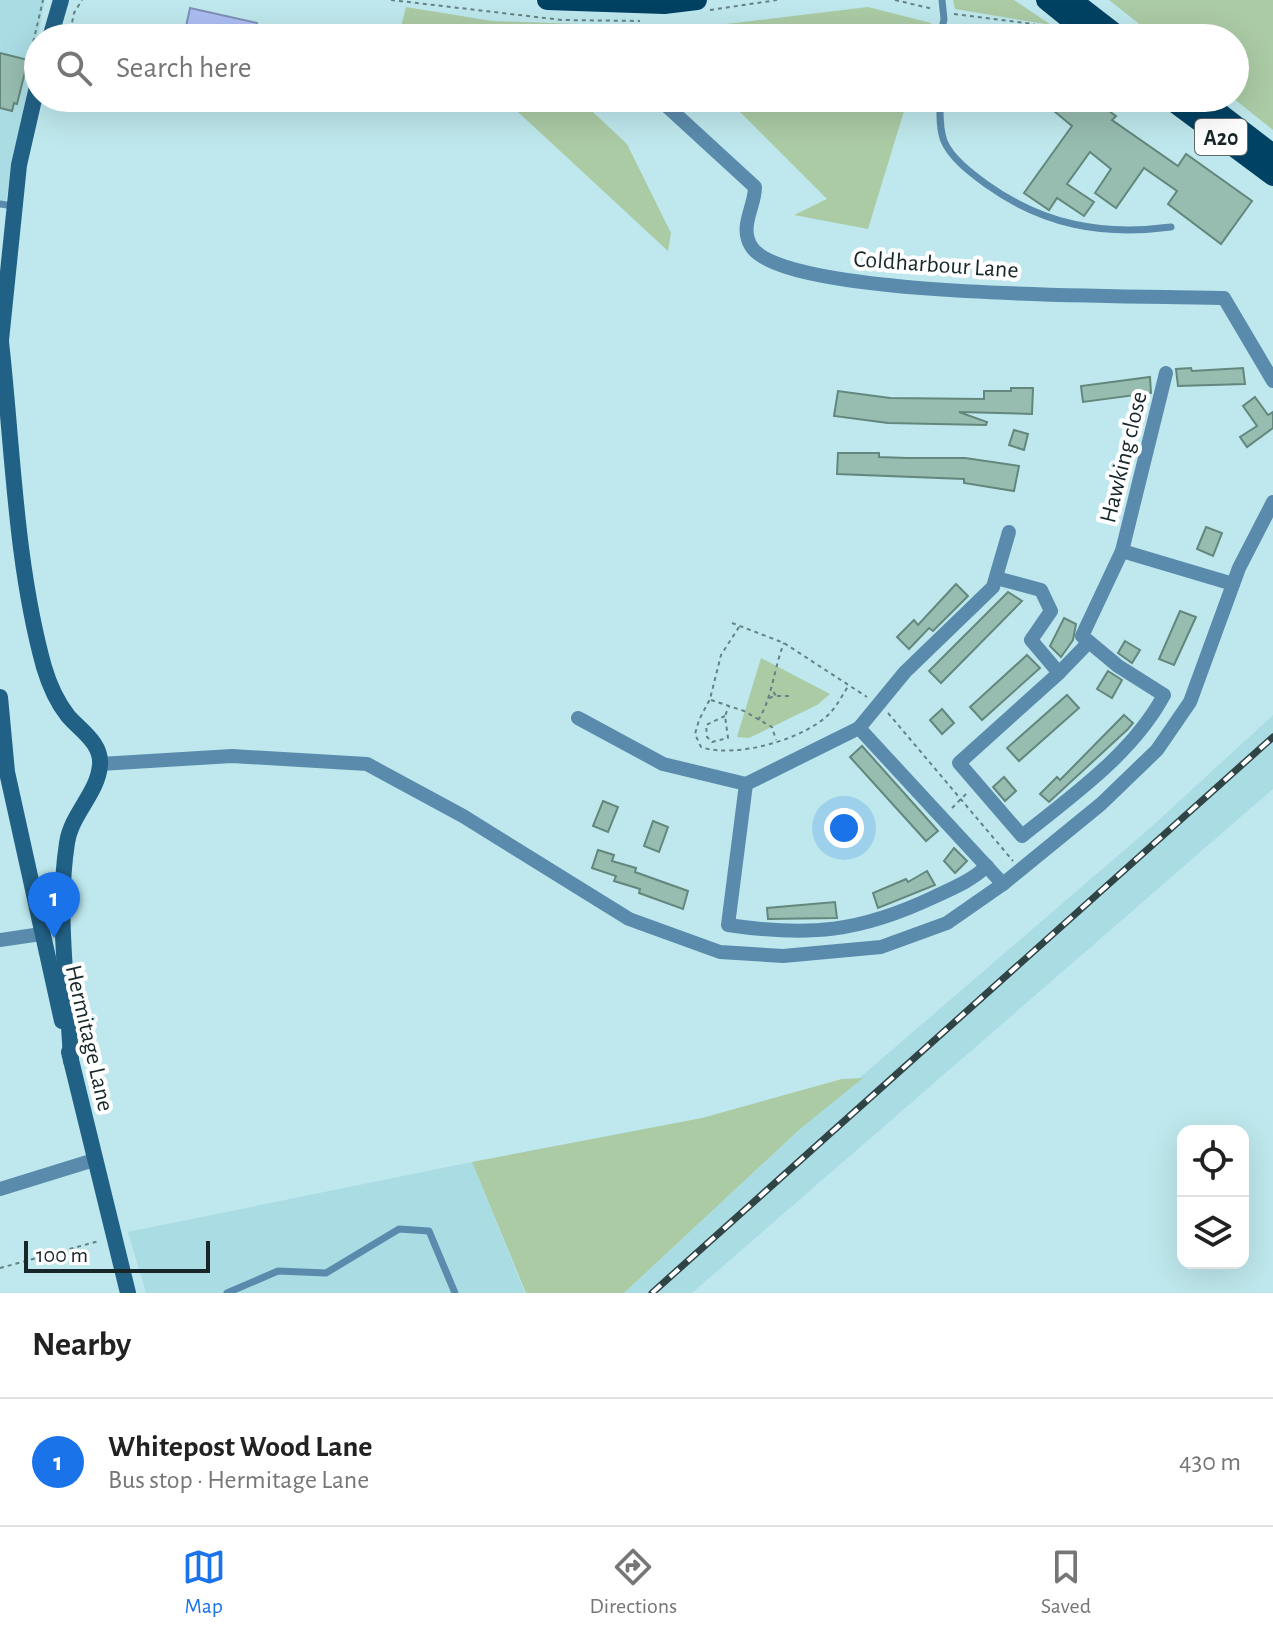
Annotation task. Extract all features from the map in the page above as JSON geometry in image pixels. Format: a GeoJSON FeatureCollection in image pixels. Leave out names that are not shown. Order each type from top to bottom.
{"type":"FeatureCollection","features":[{"type":"Feature","properties":{"kind":"main road"},"geometry":{"type":"LineString","coordinates":[[547,0],[664,4],[697,0]]}},
{"type":"Feature","properties":{"kind":"main road"},"geometry":{"type":"LineString","coordinates":[[1046,0],[1076,24]]}},
{"type":"Feature","properties":{"kind":"main road"},"geometry":{"type":"LineString","coordinates":[[1072,0],[1103,24]]}},
{"type":"Feature","properties":{"kind":"main road"},"geometry":{"type":"LineString","coordinates":[[55,24],[62,1]]}},
{"type":"Feature","properties":{"kind":"main road"},"geometry":{"type":"LineString","coordinates":[[0,350],[7,205],[30,112]]}},
{"type":"Feature","properties":{"kind":"main road","name":"A20"},"geometry":{"type":"LineString","coordinates":[[1187,112],[1273,176]]}},
{"type":"Feature","properties":{"kind":"main road","name":"A20"},"geometry":{"type":"LineString","coordinates":[[1218,112],[1273,154]]}},
{"type":"Feature","properties":{"kind":"main road"},"geometry":{"type":"LineString","coordinates":[[1,342],[21,538],[44,669],[55,695],[95,746],[100,764],[93,788],[77,812],[67,841],[64,895],[71,1061]]}},
{"type":"Feature","properties":{"kind":"main road","name":"Hermitage Lane"},"geometry":{"type":"LineString","coordinates":[[0,697],[7,772],[41,934],[128,1293]]}},
{"type":"Feature","properties":{"kind":"street","name":"Coldharbour Lane"},"geometry":{"type":"LineString","coordinates":[[673,112],[755,187],[755,199],[747,218],[747,234],[751,246],[764,260],[860,285],[942,291],[1224,298],[1273,381]]}},
{"type":"Feature","properties":{"kind":"street","name":"Hawking close"},"geometry":{"type":"LineString","coordinates":[[976,783],[959,763],[1059,673],[1085,639],[1122,551],[1166,373]]}},
{"type":"Feature","properties":{"kind":"street"},"geometry":{"type":"LineString","coordinates":[[100,764],[232,756],[367,764],[463,816],[629,919],[720,952],[783,956],[881,947],[947,923],[1003,884],[1101,804],[1157,750],[1190,702],[1239,568],[1273,502]]}},
{"type":"Feature","properties":{"kind":"street"},"geometry":{"type":"LineString","coordinates":[[578,718],[663,764],[746,784],[859,728],[905,672],[993,587],[1009,532]]}},
{"type":"Feature","properties":{"kind":"street"},"geometry":{"type":"LineString","coordinates":[[1122,551],[1233,584]]}},
{"type":"Feature","properties":{"kind":"street"},"geometry":{"type":"LineString","coordinates":[[996,578],[1041,590],[1051,611],[1031,640],[1059,673]]}},
{"type":"Feature","properties":{"kind":"street"},"geometry":{"type":"LineString","coordinates":[[976,783],[1022,836],[1089,783],[1153,715],[1164,695],[1085,639]]}},
{"type":"Feature","properties":{"kind":"street"},"geometry":{"type":"LineString","coordinates":[[859,728],[1003,884]]}},
{"type":"Feature","properties":{"kind":"street"},"geometry":{"type":"LineString","coordinates":[[746,784],[728,925],[767,931],[852,928],[907,910],[974,878],[987,866]]}},
{"type":"Feature","properties":{"kind":"street"},"geometry":{"type":"LineString","coordinates":[[0,940],[41,934]]}},
{"type":"Feature","properties":{"kind":"street"},"geometry":{"type":"LineString","coordinates":[[0,1189],[94,1160]]}},
{"type":"Feature","properties":{"kind":"lane"},"geometry":{"type":"LineString","coordinates":[[942,0],[942,24]]}},
{"type":"Feature","properties":{"kind":"lane"},"geometry":{"type":"LineString","coordinates":[[941,112],[944,142],[960,163],[1024,209],[1056,221],[1095,230],[1171,227]]}},
{"type":"Feature","properties":{"kind":"lane"},"geometry":{"type":"LineString","coordinates":[[227,1293],[278,1271],[326,1273],[399,1229],[429,1231],[455,1293]]}},
{"type":"Feature","properties":{"kind":"path"},"geometry":{"type":"LineString","coordinates":[[72,24],[82,0]]}},
{"type":"Feature","properties":{"kind":"path"},"geometry":{"type":"LineString","coordinates":[[895,0],[943,13],[1033,24]]}},
{"type":"Feature","properties":{"kind":"path"},"geometry":{"type":"LineString","coordinates":[[732,623],[784,643],[878,705],[1021,869]]}},
{"type":"Feature","properties":{"kind":"path"},"geometry":{"type":"LineString","coordinates":[[740,626],[721,655],[710,699],[695,734],[701,747],[717,752],[750,750],[815,725],[831,712],[849,685]]}},
{"type":"Feature","properties":{"kind":"path"},"geometry":{"type":"LineString","coordinates":[[758,720],[784,643]]}},
{"type":"Feature","properties":{"kind":"path"},"geometry":{"type":"LineString","coordinates":[[770,687],[776,696]]}},
{"type":"Feature","properties":{"kind":"path"},"geometry":{"type":"LineString","coordinates":[[766,697],[791,696]]}},
{"type":"Feature","properties":{"kind":"path"},"geometry":{"type":"LineString","coordinates":[[710,699],[772,727],[776,740]]}},
{"type":"Feature","properties":{"kind":"path"},"geometry":{"type":"LineString","coordinates":[[725,716],[706,725],[707,737],[712,742],[728,738],[725,716],[729,706]]}},
{"type":"Feature","properties":{"kind":"path"},"geometry":{"type":"LineString","coordinates":[[942,818],[976,783]]}},
{"type":"Feature","properties":{"kind":"path"},"geometry":{"type":"LineString","coordinates":[[0,1268],[113,1237]]}},
{"type":"Feature","properties":{"kind":"shaded area"},"geometry":{"type":"Polygon","coordinates":[[[0,0],[45,0],[40,24],[24,24],[24,107],[6,199],[0,208],[0,0]]]}},
{"type":"Feature","properties":{"kind":"shaded area"},"geometry":{"type":"Polygon","coordinates":[[[1273,715],[1273,789],[692,1293],[624,1293],[800,1129],[1149,829],[1273,715]]]}},
{"type":"Feature","properties":{"kind":"shaded area"},"geometry":{"type":"Polygon","coordinates":[[[472,1162],[525,1293],[146,1293],[128,1232],[472,1162]]]}},
{"type":"Feature","properties":{"kind":"green space"},"geometry":{"type":"Polygon","coordinates":[[[953,0],[1014,0],[1050,24],[1045,24],[955,9],[953,0]]]}},
{"type":"Feature","properties":{"kind":"green space"},"geometry":{"type":"Polygon","coordinates":[[[1109,0],[1273,0],[1273,130],[1249,111],[1249,24],[1139,24],[1109,0]]]}},
{"type":"Feature","properties":{"kind":"green space"},"geometry":{"type":"Polygon","coordinates":[[[406,7],[492,21],[578,24],[402,24],[406,7]]]}},
{"type":"Feature","properties":{"kind":"green space"},"geometry":{"type":"Polygon","coordinates":[[[868,7],[931,24],[726,24],[868,7]]]}},
{"type":"Feature","properties":{"kind":"green space"},"geometry":{"type":"Polygon","coordinates":[[[518,112],[593,112],[627,144],[671,233],[668,251],[518,112]]]}},
{"type":"Feature","properties":{"kind":"green space"},"geometry":{"type":"Polygon","coordinates":[[[740,112],[904,112],[868,229],[794,215],[827,199],[740,112]]]}},
{"type":"Feature","properties":{"kind":"green space"},"geometry":{"type":"Polygon","coordinates":[[[761,658],[830,694],[817,705],[749,738],[737,737],[761,658]]]}},
{"type":"Feature","properties":{"kind":"green space"},"geometry":{"type":"Polygon","coordinates":[[[863,1078],[800,1129],[624,1293],[526,1293],[472,1162],[702,1118],[842,1079],[863,1078]]]}},
{"type":"Feature","properties":{"kind":"water"},"geometry":{"type":"Polygon","coordinates":[[[190,8],[257,23],[257,24],[187,24],[190,8]]]}},
{"type":"Feature","properties":{"kind":"building"},"geometry":{"type":"Polygon","coordinates":[[[0,53],[24,59],[24,76],[17,104],[14,103],[12,111],[0,108],[0,53]]]}},
{"type":"Feature","properties":{"kind":"building"},"geometry":{"type":"Polygon","coordinates":[[[1055,112],[1110,112],[1116,116],[1112,120],[1178,166],[1186,154],[1252,201],[1221,244],[1168,204],[1177,191],[1144,168],[1116,208],[1095,193],[1111,169],[1090,152],[1067,184],[1094,202],[1084,216],[1057,198],[1049,210],[1024,193],[1072,126],[1055,112]]]}},
{"type":"Feature","properties":{"kind":"building"},"geometry":{"type":"Polygon","coordinates":[[[1191,368],[1192,371],[1243,368],[1245,384],[1178,386],[1176,369],[1191,368]]]}},
{"type":"Feature","properties":{"kind":"building"},"geometry":{"type":"Polygon","coordinates":[[[1150,377],[1151,393],[1083,402],[1081,386],[1150,377]]]}},
{"type":"Feature","properties":{"kind":"building"},"geometry":{"type":"Polygon","coordinates":[[[1011,388],[1033,388],[1032,414],[959,412],[987,422],[986,425],[888,423],[834,416],[838,391],[890,398],[984,399],[984,391],[1011,391],[1011,388]]]}},
{"type":"Feature","properties":{"kind":"building"},"geometry":{"type":"Polygon","coordinates":[[[1255,397],[1268,415],[1273,412],[1273,428],[1247,447],[1240,437],[1257,426],[1243,406],[1255,397]]]}},
{"type":"Feature","properties":{"kind":"building"},"geometry":{"type":"Polygon","coordinates":[[[1014,430],[1028,434],[1024,450],[1009,445],[1014,430]]]}},
{"type":"Feature","properties":{"kind":"building"},"geometry":{"type":"Polygon","coordinates":[[[838,453],[965,458],[1019,466],[1014,491],[964,483],[964,479],[837,474],[838,453]]]}},
{"type":"Feature","properties":{"kind":"building"},"geometry":{"type":"Polygon","coordinates":[[[1206,527],[1222,533],[1213,556],[1197,549],[1206,527]]]}},
{"type":"Feature","properties":{"kind":"building"},"geometry":{"type":"Polygon","coordinates":[[[956,584],[968,596],[933,631],[929,628],[909,649],[897,637],[914,620],[918,625],[956,584]]]}},
{"type":"Feature","properties":{"kind":"building"},"geometry":{"type":"Polygon","coordinates":[[[1008,592],[1022,601],[941,683],[929,671],[1008,592]]]}},
{"type":"Feature","properties":{"kind":"building"},"geometry":{"type":"Polygon","coordinates":[[[1180,611],[1196,617],[1174,665],[1159,659],[1180,611]]]}},
{"type":"Feature","properties":{"kind":"building"},"geometry":{"type":"Polygon","coordinates":[[[1064,618],[1076,624],[1073,640],[1061,657],[1050,646],[1064,618]]]}},
{"type":"Feature","properties":{"kind":"building"},"geometry":{"type":"Polygon","coordinates":[[[1125,641],[1140,650],[1132,663],[1118,653],[1125,641]]]}},
{"type":"Feature","properties":{"kind":"building"},"geometry":{"type":"Polygon","coordinates":[[[1027,655],[1040,668],[982,720],[970,707],[1027,655]]]}},
{"type":"Feature","properties":{"kind":"building"},"geometry":{"type":"Polygon","coordinates":[[[1108,671],[1122,680],[1112,698],[1097,689],[1108,671]]]}},
{"type":"Feature","properties":{"kind":"building"},"geometry":{"type":"Polygon","coordinates":[[[1067,695],[1079,708],[1019,761],[1007,748],[1067,695]]]}},
{"type":"Feature","properties":{"kind":"building"},"geometry":{"type":"Polygon","coordinates":[[[942,709],[954,723],[942,734],[930,720],[942,709]]]}},
{"type":"Feature","properties":{"kind":"building"},"geometry":{"type":"Polygon","coordinates":[[[1124,715],[1133,723],[1128,729],[1049,802],[1040,794],[1057,777],[1060,780],[1124,715]]]}},
{"type":"Feature","properties":{"kind":"building"},"geometry":{"type":"Polygon","coordinates":[[[862,746],[938,831],[926,841],[850,757],[862,746]]]}},
{"type":"Feature","properties":{"kind":"building"},"geometry":{"type":"Polygon","coordinates":[[[1004,777],[1016,791],[1005,801],[993,787],[1004,777]]]}},
{"type":"Feature","properties":{"kind":"building"},"geometry":{"type":"Polygon","coordinates":[[[603,801],[618,807],[608,832],[593,826],[603,801]]]}},
{"type":"Feature","properties":{"kind":"building"},"geometry":{"type":"Polygon","coordinates":[[[653,821],[668,827],[659,852],[644,846],[653,821]]]}},
{"type":"Feature","properties":{"kind":"building"},"geometry":{"type":"Polygon","coordinates":[[[954,848],[967,861],[955,873],[944,861],[954,848]]]}},
{"type":"Feature","properties":{"kind":"building"},"geometry":{"type":"Polygon","coordinates":[[[598,850],[614,855],[612,861],[636,868],[635,872],[688,891],[683,909],[639,893],[640,889],[614,881],[616,876],[592,868],[598,850]]]}},
{"type":"Feature","properties":{"kind":"building"},"geometry":{"type":"Polygon","coordinates":[[[927,871],[935,885],[878,908],[873,893],[906,879],[908,882],[927,871]]]}},
{"type":"Feature","properties":{"kind":"building"},"geometry":{"type":"Polygon","coordinates":[[[835,902],[837,918],[768,919],[767,908],[835,902]]]}},
{"type":"Feature","properties":{"kind":"railway"},"geometry":{"type":"LineString","coordinates":[[652,1293],[1273,737]]}},
{"type":"Feature","properties":{"kind":"place","name":"Whitepost Wood Lane"},"geometry":{"type":"Point","coordinates":[54,938]}}]}
